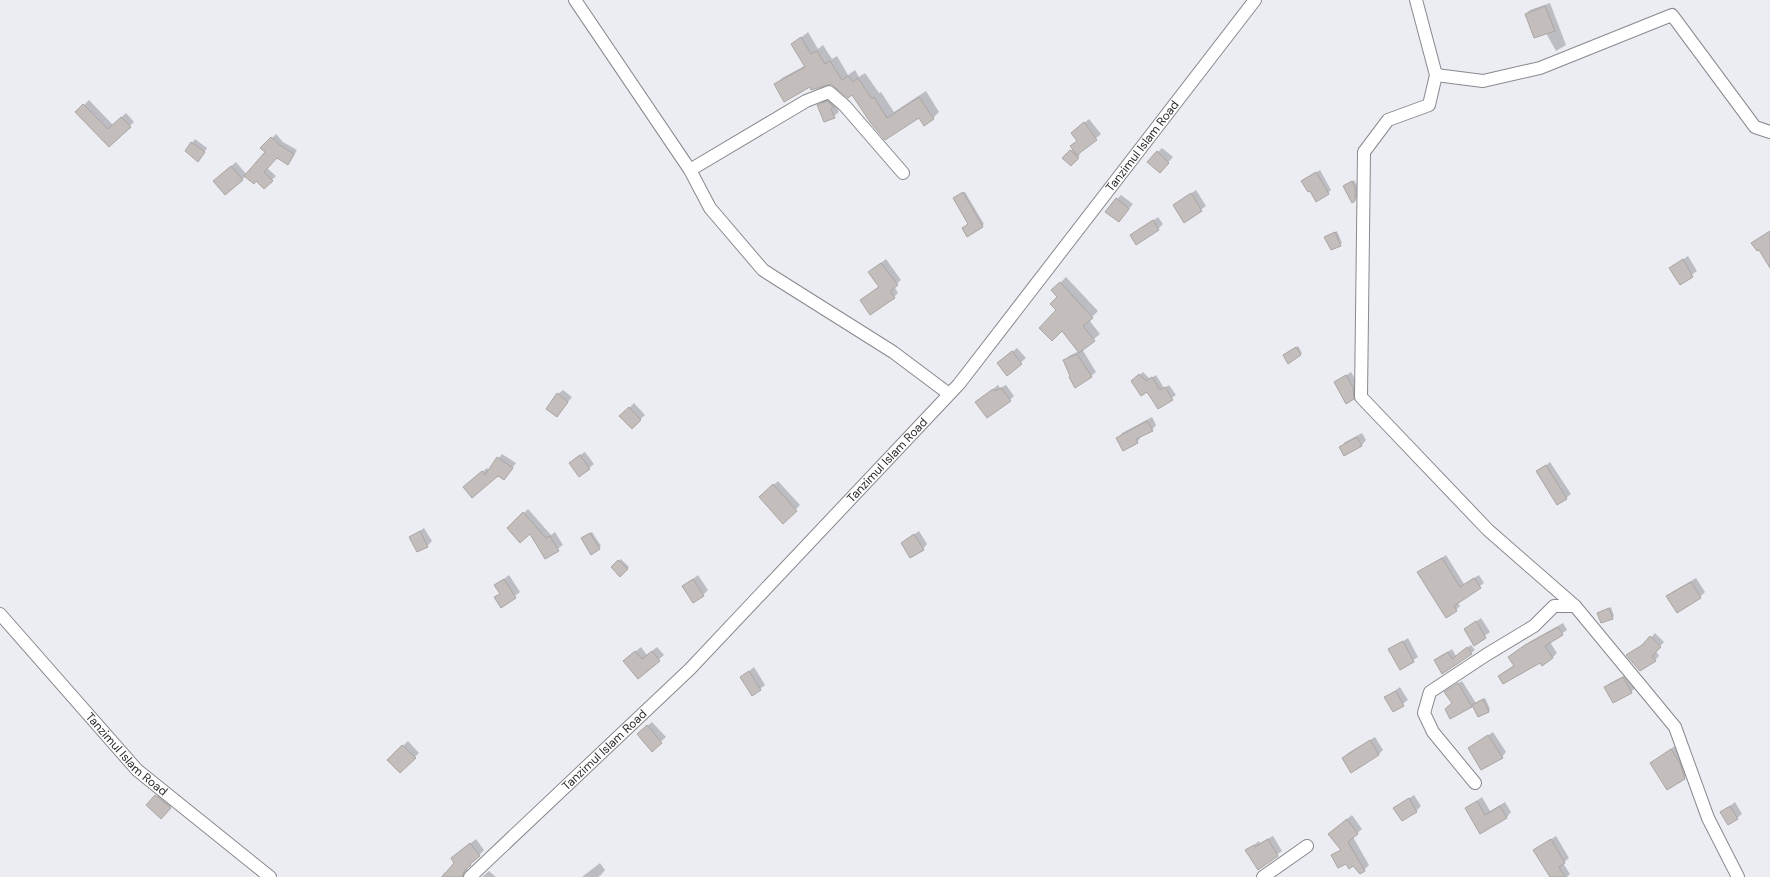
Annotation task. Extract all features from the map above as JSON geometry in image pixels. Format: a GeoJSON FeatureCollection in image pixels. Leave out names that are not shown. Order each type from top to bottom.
{"type":"FeatureCollection","features":[{"type":"Feature","properties":{"kind":"street"},"geometry":{"type":"LineString","coordinates":[[575,0],[690,170],[710,208],[763,270],[893,352],[950,394]]}},
{"type":"Feature","properties":{"kind":"street","name":"Tanzimul Islam Road"},"geometry":{"type":"LineString","coordinates":[[470,877],[690,669],[950,394],[1255,0]]}},
{"type":"Feature","properties":{"kind":"street"},"geometry":{"type":"LineString","coordinates":[[1416,0],[1436,75],[1429,105],[1388,120],[1364,152],[1361,396],[1488,530],[1575,606],[1675,727],[1708,818],[1738,877]]}},
{"type":"Feature","properties":{"kind":"street"},"geometry":{"type":"LineString","coordinates":[[1436,75],[1482,81],[1540,68],[1672,15],[1755,126],[1770,132]]}},
{"type":"Feature","properties":{"kind":"street"},"geometry":{"type":"LineString","coordinates":[[690,170],[806,101],[829,92],[846,106],[903,173]]}},
{"type":"Feature","properties":{"kind":"street"},"geometry":{"type":"LineString","coordinates":[[1475,783],[1432,732],[1424,713],[1430,692],[1534,626],[1554,606],[1575,606]]}},
{"type":"Feature","properties":{"kind":"street","name":"Tanzimul Islam Road"},"geometry":{"type":"LineString","coordinates":[[0,614],[137,770],[270,877]]}},
{"type":"Feature","properties":{"kind":"street"},"geometry":{"type":"LineString","coordinates":[[1263,877],[1307,846]]}},
{"type":"Feature","properties":{"kind":"building"},"geometry":{"type":"Polygon","coordinates":[[[1545,6],[1555,31],[1534,38],[1525,14],[1545,6]]]}},
{"type":"Feature","properties":{"kind":"building"},"geometry":{"type":"Polygon","coordinates":[[[801,37],[811,54],[817,51],[825,64],[830,61],[842,80],[848,76],[853,82],[858,78],[872,99],[874,97],[887,118],[919,97],[934,119],[924,126],[919,118],[885,140],[852,95],[848,98],[831,84],[811,90],[810,87],[784,102],[774,84],[805,67],[791,44],[801,37]]]}},
{"type":"Feature","properties":{"kind":"building"},"geometry":{"type":"Polygon","coordinates":[[[827,101],[834,107],[831,109],[835,118],[824,122],[817,105],[827,101]]]}},
{"type":"Feature","properties":{"kind":"building"},"geometry":{"type":"Polygon","coordinates":[[[83,104],[108,129],[121,117],[131,127],[109,147],[75,112],[83,104]]]}},
{"type":"Feature","properties":{"kind":"building"},"geometry":{"type":"Polygon","coordinates":[[[1084,122],[1097,140],[1077,155],[1070,146],[1077,141],[1071,133],[1084,122]]]}},
{"type":"Feature","properties":{"kind":"building"},"geometry":{"type":"Polygon","coordinates":[[[271,137],[294,154],[288,165],[277,158],[264,172],[273,181],[264,189],[256,181],[254,184],[244,176],[265,152],[260,148],[271,137]]]}},
{"type":"Feature","properties":{"kind":"building"},"geometry":{"type":"Polygon","coordinates":[[[191,142],[205,152],[198,162],[185,151],[191,142]]]}},
{"type":"Feature","properties":{"kind":"building"},"geometry":{"type":"Polygon","coordinates":[[[1070,150],[1079,158],[1071,166],[1062,158],[1070,150]]]}},
{"type":"Feature","properties":{"kind":"building"},"geometry":{"type":"Polygon","coordinates":[[[1157,151],[1169,163],[1160,173],[1147,162],[1157,151]]]}},
{"type":"Feature","properties":{"kind":"building"},"geometry":{"type":"Polygon","coordinates":[[[231,166],[243,180],[225,195],[213,181],[231,166]]]}},
{"type":"Feature","properties":{"kind":"building"},"geometry":{"type":"Polygon","coordinates":[[[1316,172],[1329,194],[1316,202],[1310,191],[1308,192],[1301,181],[1316,172]]]}},
{"type":"Feature","properties":{"kind":"building"},"geometry":{"type":"Polygon","coordinates":[[[1352,181],[1355,188],[1355,201],[1352,203],[1343,186],[1352,181]]]}},
{"type":"Feature","properties":{"kind":"building"},"geometry":{"type":"Polygon","coordinates":[[[963,192],[983,227],[967,237],[962,228],[968,224],[953,198],[963,192]]]}},
{"type":"Feature","properties":{"kind":"building"},"geometry":{"type":"Polygon","coordinates":[[[1191,193],[1202,211],[1184,223],[1173,205],[1191,193]]]}},
{"type":"Feature","properties":{"kind":"building"},"geometry":{"type":"Polygon","coordinates":[[[1116,198],[1129,209],[1119,222],[1105,212],[1116,198]]]}},
{"type":"Feature","properties":{"kind":"building"},"geometry":{"type":"Polygon","coordinates":[[[1153,220],[1159,230],[1136,245],[1130,235],[1153,220]]]}},
{"type":"Feature","properties":{"kind":"building"},"geometry":{"type":"Polygon","coordinates":[[[1770,231],[1770,268],[1759,250],[1757,251],[1751,243],[1770,231]]]}},
{"type":"Feature","properties":{"kind":"building"},"geometry":{"type":"Polygon","coordinates":[[[1335,232],[1341,246],[1331,250],[1324,237],[1335,232]]]}},
{"type":"Feature","properties":{"kind":"building"},"geometry":{"type":"Polygon","coordinates":[[[1683,259],[1693,277],[1680,285],[1669,268],[1683,259]]]}},
{"type":"Feature","properties":{"kind":"building"},"geometry":{"type":"Polygon","coordinates":[[[881,263],[898,285],[890,291],[895,298],[870,315],[860,300],[879,287],[868,272],[881,263]]]}},
{"type":"Feature","properties":{"kind":"building"},"geometry":{"type":"Polygon","coordinates":[[[1060,282],[1093,318],[1083,326],[1095,341],[1079,353],[1062,331],[1052,341],[1039,328],[1056,310],[1050,304],[1057,297],[1051,290],[1060,282]]]}},
{"type":"Feature","properties":{"kind":"building"},"geometry":{"type":"Polygon","coordinates":[[[1296,347],[1301,355],[1288,364],[1283,355],[1296,347]]]}},
{"type":"Feature","properties":{"kind":"building"},"geometry":{"type":"Polygon","coordinates":[[[1012,351],[1022,364],[1007,376],[997,363],[1012,351]]]}},
{"type":"Feature","properties":{"kind":"building"},"geometry":{"type":"Polygon","coordinates":[[[1077,354],[1092,377],[1075,388],[1063,360],[1077,354]]]}},
{"type":"Feature","properties":{"kind":"building"},"geometry":{"type":"Polygon","coordinates":[[[1139,374],[1146,381],[1152,377],[1160,390],[1165,387],[1173,400],[1158,409],[1147,392],[1141,396],[1131,381],[1139,374]]]}},
{"type":"Feature","properties":{"kind":"building"},"geometry":{"type":"Polygon","coordinates":[[[1346,375],[1353,387],[1354,399],[1346,404],[1334,382],[1346,375]]]}},
{"type":"Feature","properties":{"kind":"building"},"geometry":{"type":"Polygon","coordinates":[[[1001,388],[1011,401],[987,418],[975,402],[993,389],[995,391],[1001,388]]]}},
{"type":"Feature","properties":{"kind":"building"},"geometry":{"type":"Polygon","coordinates":[[[557,393],[568,402],[557,417],[546,409],[557,393]]]}},
{"type":"Feature","properties":{"kind":"building"},"geometry":{"type":"Polygon","coordinates":[[[629,407],[641,420],[632,429],[619,416],[629,407]]]}},
{"type":"Feature","properties":{"kind":"building"},"geometry":{"type":"Polygon","coordinates":[[[1147,421],[1153,431],[1136,439],[1138,443],[1123,451],[1116,438],[1147,421]]]}},
{"type":"Feature","properties":{"kind":"building"},"geometry":{"type":"Polygon","coordinates":[[[1357,437],[1362,446],[1344,456],[1339,447],[1357,437]]]}},
{"type":"Feature","properties":{"kind":"building"},"geometry":{"type":"Polygon","coordinates":[[[580,455],[590,469],[579,477],[569,463],[580,455]]]}},
{"type":"Feature","properties":{"kind":"building"},"geometry":{"type":"Polygon","coordinates":[[[497,457],[513,468],[504,480],[498,476],[472,498],[463,487],[482,471],[485,475],[497,457]]]}},
{"type":"Feature","properties":{"kind":"building"},"geometry":{"type":"Polygon","coordinates":[[[1546,465],[1567,499],[1557,505],[1536,471],[1546,465]]]}},
{"type":"Feature","properties":{"kind":"building"},"geometry":{"type":"Polygon","coordinates":[[[773,484],[797,511],[783,524],[759,497],[773,484]]]}},
{"type":"Feature","properties":{"kind":"building"},"geometry":{"type":"Polygon","coordinates":[[[523,512],[546,538],[550,536],[559,551],[545,559],[530,534],[520,543],[507,528],[523,512]]]}},
{"type":"Feature","properties":{"kind":"building"},"geometry":{"type":"Polygon","coordinates":[[[420,531],[428,547],[417,552],[409,537],[420,531]]]}},
{"type":"Feature","properties":{"kind":"building"},"geometry":{"type":"Polygon","coordinates":[[[590,533],[600,549],[591,555],[581,538],[590,533]]]}},
{"type":"Feature","properties":{"kind":"building"},"geometry":{"type":"Polygon","coordinates":[[[914,534],[924,550],[910,558],[901,543],[914,534]]]}},
{"type":"Feature","properties":{"kind":"building"},"geometry":{"type":"Polygon","coordinates":[[[1442,558],[1460,587],[1474,578],[1481,588],[1454,606],[1457,611],[1446,618],[1417,572],[1442,558]]]}},
{"type":"Feature","properties":{"kind":"building"},"geometry":{"type":"Polygon","coordinates":[[[618,560],[628,569],[620,577],[611,567],[618,560]]]}},
{"type":"Feature","properties":{"kind":"building"},"geometry":{"type":"Polygon","coordinates":[[[504,579],[516,598],[501,608],[494,597],[500,594],[494,585],[504,579]]]}},
{"type":"Feature","properties":{"kind":"building"},"geometry":{"type":"Polygon","coordinates":[[[693,579],[704,596],[693,603],[682,586],[693,579]]]}},
{"type":"Feature","properties":{"kind":"building"},"geometry":{"type":"Polygon","coordinates":[[[1691,582],[1701,598],[1677,613],[1666,596],[1691,582]]]}},
{"type":"Feature","properties":{"kind":"building"},"geometry":{"type":"Polygon","coordinates":[[[1609,608],[1613,619],[1601,623],[1597,613],[1609,608]]]}},
{"type":"Feature","properties":{"kind":"building"},"geometry":{"type":"Polygon","coordinates":[[[1476,621],[1486,638],[1474,646],[1464,629],[1476,621]]]}},
{"type":"Feature","properties":{"kind":"building"},"geometry":{"type":"Polygon","coordinates":[[[1558,627],[1563,635],[1545,646],[1553,658],[1542,666],[1540,663],[1503,684],[1498,676],[1514,666],[1508,657],[1525,645],[1558,627]]]}},
{"type":"Feature","properties":{"kind":"building"},"geometry":{"type":"Polygon","coordinates":[[[1650,636],[1661,647],[1652,656],[1656,661],[1640,671],[1626,655],[1642,645],[1650,636]]]}},
{"type":"Feature","properties":{"kind":"building"},"geometry":{"type":"Polygon","coordinates":[[[1403,641],[1414,662],[1400,670],[1388,649],[1403,641]]]}},
{"type":"Feature","properties":{"kind":"building"},"geometry":{"type":"Polygon","coordinates":[[[1467,647],[1472,654],[1442,674],[1434,660],[1448,652],[1452,659],[1467,647]]]}},
{"type":"Feature","properties":{"kind":"building"},"geometry":{"type":"Polygon","coordinates":[[[635,651],[642,659],[652,651],[660,661],[638,679],[623,661],[635,651]]]}},
{"type":"Feature","properties":{"kind":"building"},"geometry":{"type":"Polygon","coordinates":[[[749,671],[761,690],[752,696],[740,677],[749,671]]]}},
{"type":"Feature","properties":{"kind":"building"},"geometry":{"type":"Polygon","coordinates":[[[1623,677],[1632,693],[1613,703],[1604,687],[1623,677]]]}},
{"type":"Feature","properties":{"kind":"building"},"geometry":{"type":"Polygon","coordinates":[[[1458,683],[1472,707],[1450,719],[1445,709],[1452,703],[1444,692],[1458,683]]]}},
{"type":"Feature","properties":{"kind":"building"},"geometry":{"type":"Polygon","coordinates":[[[1396,691],[1404,706],[1393,712],[1384,697],[1396,691]]]}},
{"type":"Feature","properties":{"kind":"building"},"geometry":{"type":"Polygon","coordinates":[[[1483,699],[1489,712],[1478,717],[1472,705],[1483,699]]]}},
{"type":"Feature","properties":{"kind":"building"},"geometry":{"type":"Polygon","coordinates":[[[647,725],[662,743],[652,752],[637,734],[647,725]]]}},
{"type":"Feature","properties":{"kind":"building"},"geometry":{"type":"Polygon","coordinates":[[[1488,735],[1503,758],[1481,770],[1468,748],[1488,735]]]}},
{"type":"Feature","properties":{"kind":"building"},"geometry":{"type":"Polygon","coordinates":[[[1370,740],[1379,755],[1351,773],[1342,758],[1370,740]]]}},
{"type":"Feature","properties":{"kind":"building"},"geometry":{"type":"Polygon","coordinates":[[[402,745],[416,758],[400,773],[387,760],[402,745]]]}},
{"type":"Feature","properties":{"kind":"building"},"geometry":{"type":"Polygon","coordinates":[[[1671,749],[1680,763],[1685,779],[1667,790],[1650,763],[1671,749]]]}},
{"type":"Feature","properties":{"kind":"building"},"geometry":{"type":"Polygon","coordinates":[[[155,795],[171,808],[161,819],[146,805],[155,795]]]}},
{"type":"Feature","properties":{"kind":"building"},"geometry":{"type":"Polygon","coordinates":[[[1409,798],[1417,812],[1402,821],[1393,808],[1409,798]]]}},
{"type":"Feature","properties":{"kind":"building"},"geometry":{"type":"Polygon","coordinates":[[[1477,801],[1485,815],[1500,806],[1507,818],[1480,834],[1465,808],[1477,801]]]}},
{"type":"Feature","properties":{"kind":"building"},"geometry":{"type":"Polygon","coordinates":[[[1730,806],[1738,819],[1728,825],[1720,812],[1730,806]]]}},
{"type":"Feature","properties":{"kind":"building"},"geometry":{"type":"Polygon","coordinates":[[[1347,819],[1358,834],[1348,842],[1365,871],[1360,874],[1353,866],[1349,869],[1346,864],[1338,868],[1331,855],[1341,850],[1328,834],[1347,819]]]}},
{"type":"Feature","properties":{"kind":"building"},"geometry":{"type":"Polygon","coordinates":[[[1268,839],[1278,856],[1258,870],[1245,850],[1254,845],[1255,847],[1268,839]]]}},
{"type":"Feature","properties":{"kind":"building"},"geometry":{"type":"Polygon","coordinates":[[[1551,839],[1565,863],[1559,867],[1565,877],[1550,877],[1533,850],[1551,839]]]}},
{"type":"Feature","properties":{"kind":"building"},"geometry":{"type":"Polygon","coordinates":[[[470,843],[480,856],[464,871],[462,877],[442,877],[454,863],[451,858],[470,843]]]}}]}
